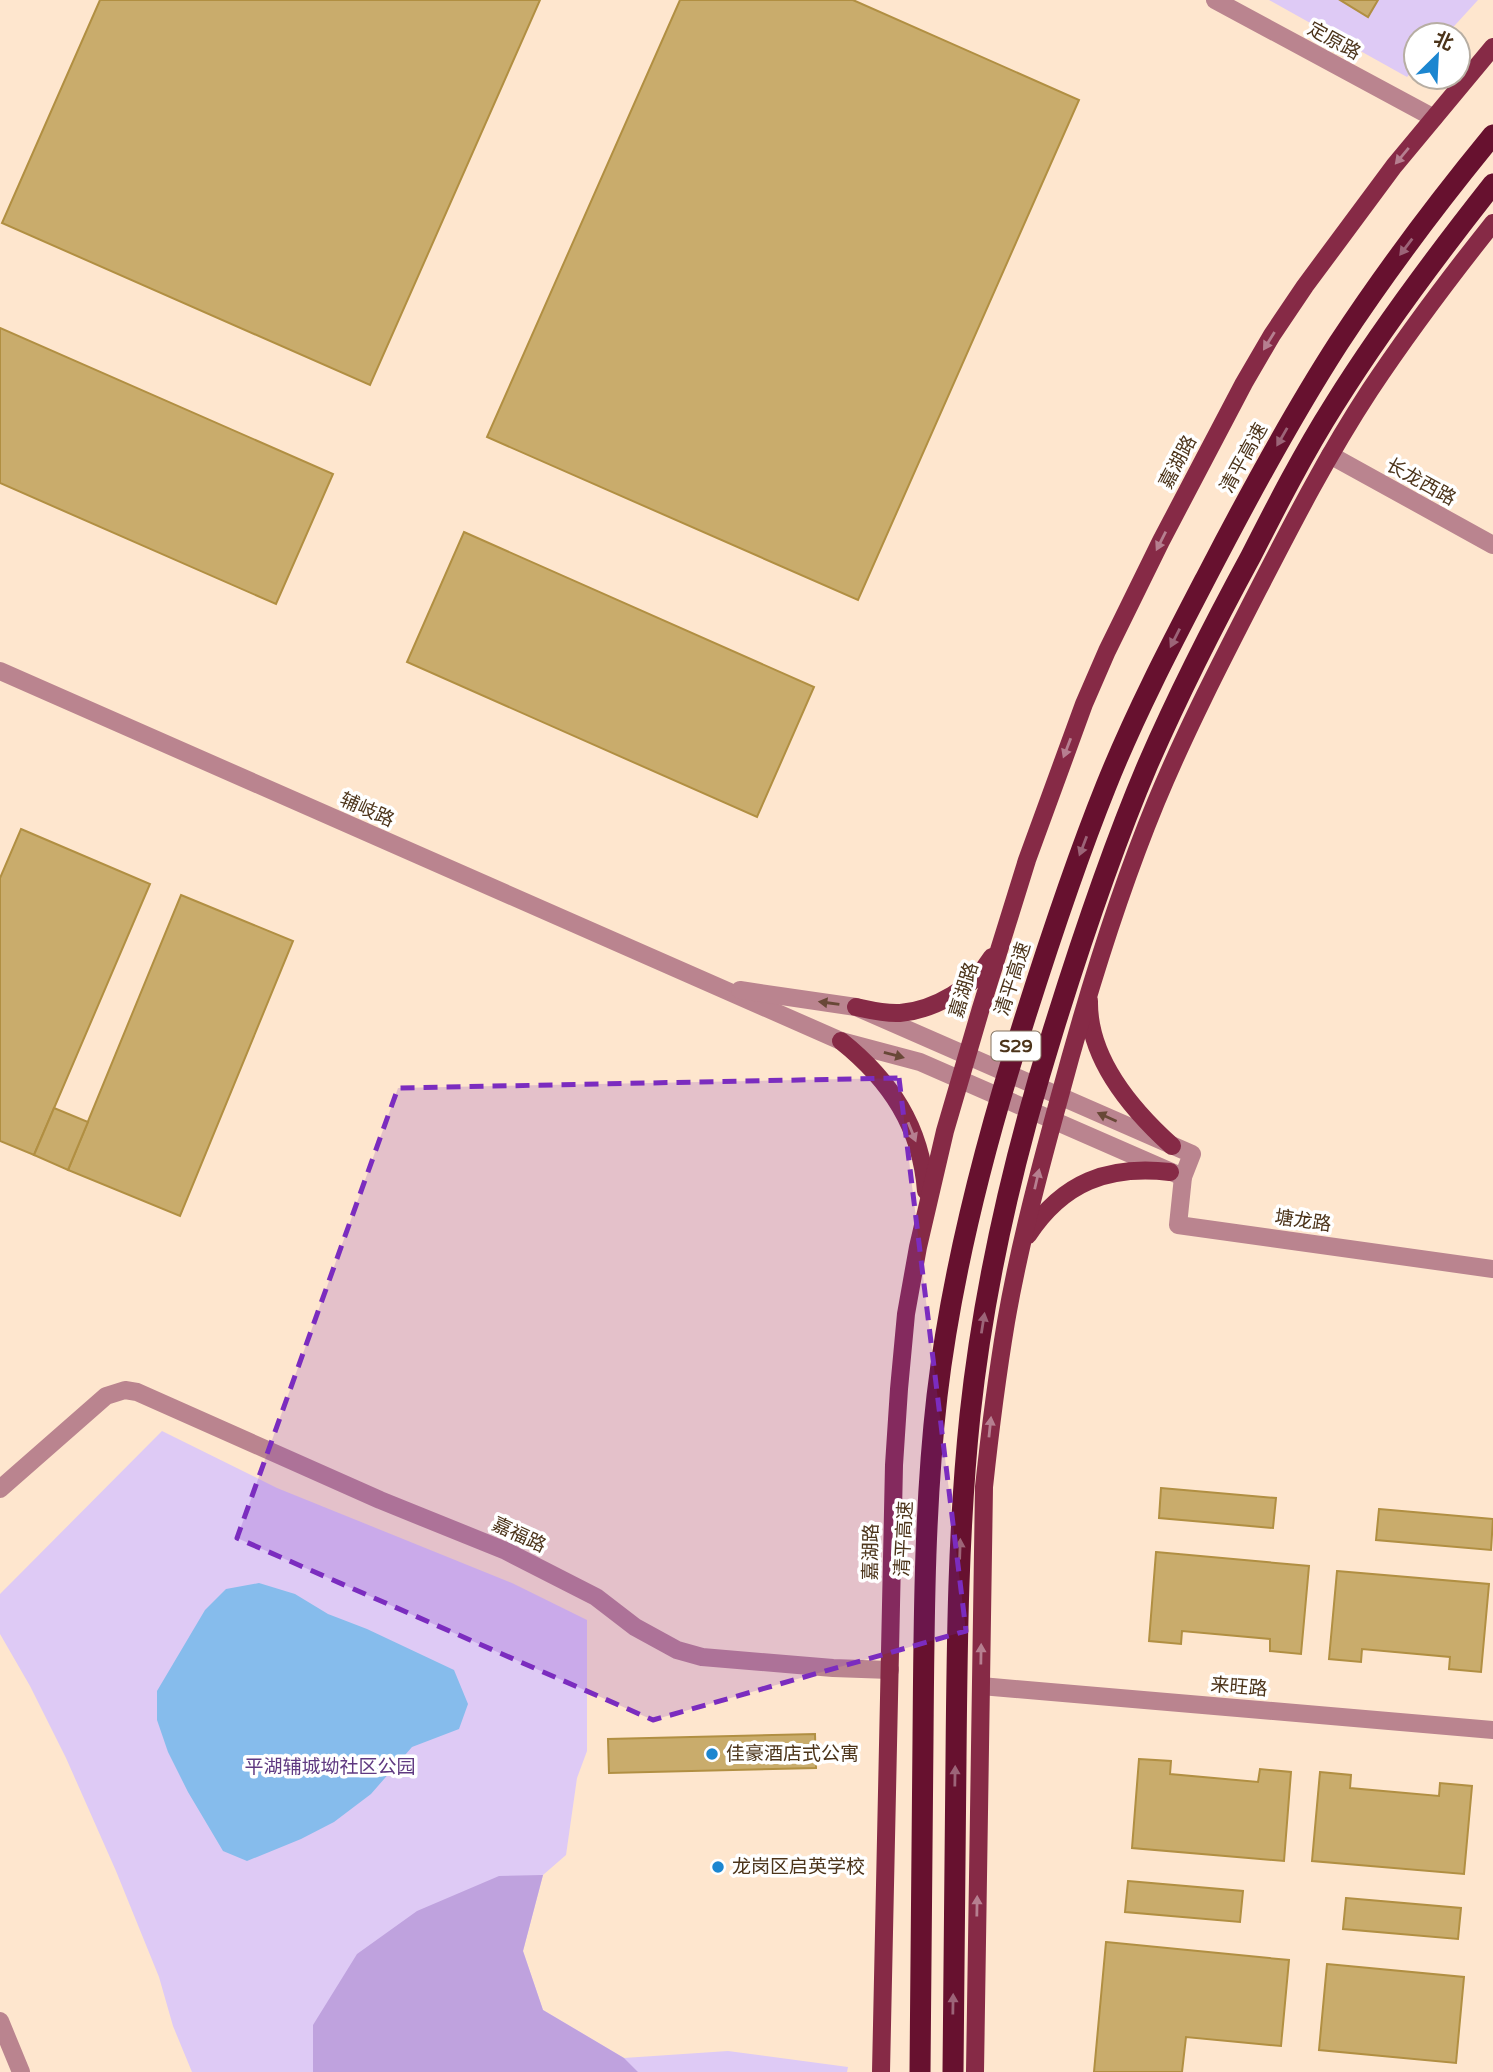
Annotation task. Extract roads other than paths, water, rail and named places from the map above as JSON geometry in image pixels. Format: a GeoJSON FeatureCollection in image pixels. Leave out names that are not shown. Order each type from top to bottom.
{"type":"FeatureCollection","features":[{"type":"Feature","properties":{"kind":"highway","name":"清平高速"},"geometry":{"type":"LineString","coordinates":[[919,2072],[924,1604],[937,1394],[968,1222],[1015,1048],[1048,944],[1108,782],[1139,710],[1180,628],[1263,470],[1337,346],[1385,276],[1493,135]]}},
{"type":"Feature","properties":{"kind":"highway","name":"S29"},"geometry":{"type":"LineString","coordinates":[[953,2072],[957,1606],[961,1507],[971,1409],[989,1290],[1019,1149],[1041,1070],[1078,953],[1128,814],[1168,720],[1217,618],[1301,460],[1335,404],[1402,305],[1493,184]]}},
{"type":"Feature","properties":{"kind":"main road","name":"嘉湖路"},"geometry":{"type":"LineString","coordinates":[[881,2072],[894,1465],[906,1314],[918,1247],[945,1131],[1001,942],[1042,816],[1084,704],[1135,593],[1244,383],[1305,286],[1394,166],[1493,47]]}},
{"type":"Feature","properties":{"kind":"main road"},"geometry":{"type":"LineString","coordinates":[[975,2072],[984,1486],[1002,1344],[1059,1096],[1090,987],[1123,890],[1155,804],[1193,717],[1283,541],[1330,456],[1371,389],[1493,223]]}},
{"type":"Feature","properties":{"kind":"main road"},"geometry":{"type":"LineString","coordinates":[[856,1007],[900,1013],[941,1001],[961,990],[977,976],[1001,942]]}},
{"type":"Feature","properties":{"kind":"main road"},"geometry":{"type":"LineString","coordinates":[[1090,987],[1089,1010],[1108,1070],[1134,1108],[1172,1146]]}},
{"type":"Feature","properties":{"kind":"main road"},"geometry":{"type":"LineString","coordinates":[[841,1041],[876,1072],[903,1111],[920,1154],[927,1206]]}},
{"type":"Feature","properties":{"kind":"main road"},"geometry":{"type":"LineString","coordinates":[[1023,1244],[1049,1208],[1067,1193],[1084,1184],[1125,1170],[1144,1169],[1176,1174]]}},
{"type":"Feature","properties":{"kind":"street","name":"定原路"},"geometry":{"type":"LineString","coordinates":[[1215,0],[1434,118]]}},
{"type":"Feature","properties":{"kind":"street","name":"长龙西路"},"geometry":{"type":"LineString","coordinates":[[1330,456],[1493,545]]}},
{"type":"Feature","properties":{"kind":"street","name":"辅岐路"},"geometry":{"type":"LineString","coordinates":[[0,671],[841,1041],[920,1062],[1176,1174]]}},
{"type":"Feature","properties":{"kind":"street"},"geometry":{"type":"LineString","coordinates":[[717,987],[856,1007],[1172,1146]]}},
{"type":"Feature","properties":{"kind":"street","name":"塘龙路"},"geometry":{"type":"LineString","coordinates":[[1172,1146],[1192,1154],[1176,1174],[1178,1225],[1493,1269]]}},
{"type":"Feature","properties":{"kind":"street","name":"嘉福路"},"geometry":{"type":"LineString","coordinates":[[0,1489],[106,1396],[125,1390],[137,1392],[380,1500],[506,1551],[596,1597],[635,1627],[677,1650],[702,1657],[890,1670]]}},
{"type":"Feature","properties":{"kind":"street","name":"来旺路"},"geometry":{"type":"LineString","coordinates":[[981,1686],[1493,1730]]}},
{"type":"Feature","properties":{"kind":"street"},"geometry":{"type":"LineString","coordinates":[[0,2021],[21,2072]]}},
{"type":"Feature","properties":{"kind":"water"},"geometry":{"type":"Polygon","coordinates":[[[259,1583],[295,1594],[328,1614],[367,1629],[454,1670],[468,1704],[459,1729],[412,1747],[371,1794],[334,1822],[247,1861],[223,1851],[188,1792],[168,1752],[157,1720],[157,1691],[205,1610],[226,1589],[259,1583]]]}},
{"type":"Feature","properties":{"kind":"place","name":"佳豪酒店式公寓"},"geometry":{"type":"Point","coordinates":[712,1754]}},
{"type":"Feature","properties":{"kind":"place","name":"龙岗区启英学校"},"geometry":{"type":"Point","coordinates":[718,1867]}},
{"type":"Feature","properties":{"kind":"park label","name":"平湖辅城坳社区公园"},"geometry":{"type":"Point","coordinates":[330,1767]}}]}
